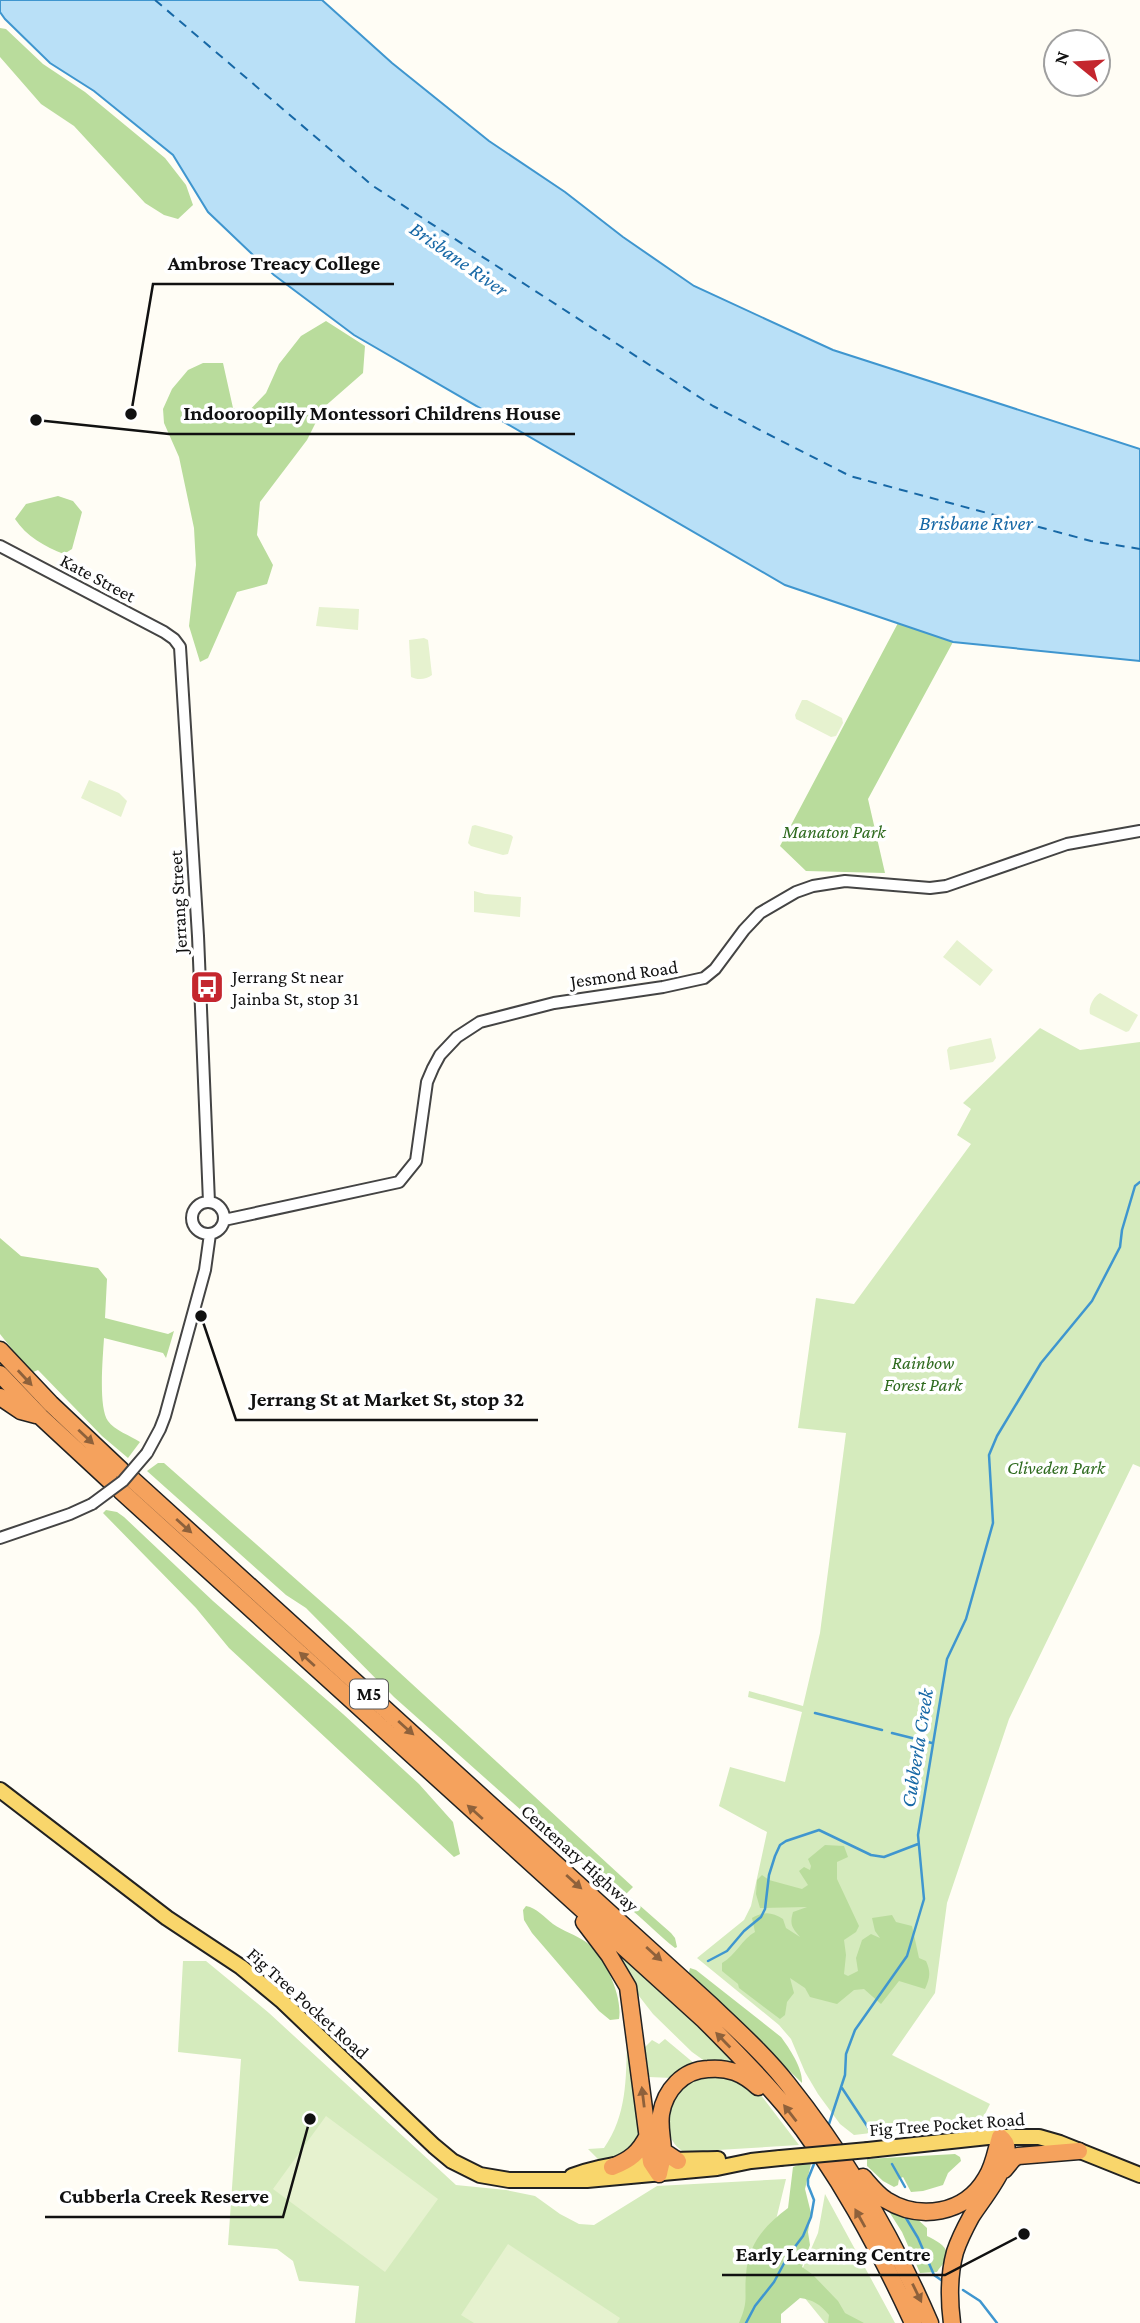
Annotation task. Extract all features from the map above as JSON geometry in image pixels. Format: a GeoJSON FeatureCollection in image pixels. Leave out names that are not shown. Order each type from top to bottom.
{"type":"FeatureCollection","features":[{"type":"Feature","properties":{"kind":"highway","name":"M5"},"geometry":{"type":"LineString","coordinates":[[0,1350],[46,1411]]}},
{"type":"Feature","properties":{"kind":"highway","name":"M5"},"geometry":{"type":"LineString","coordinates":[[0,1374],[46,1411]]}},
{"type":"Feature","properties":{"kind":"highway"},"geometry":{"type":"LineString","coordinates":[[0,1397],[21,1411],[46,1411]]}},
{"type":"Feature","properties":{"kind":"highway","name":"Centenary Highway"},"geometry":{"type":"LineString","coordinates":[[46,1411],[526,1858],[705,2020],[771,2089],[842,2186],[873,2241],[913,2323]]}},
{"type":"Feature","properties":{"kind":"highway","name":"Centenary Highway"},"geometry":{"type":"LineString","coordinates":[[121,1480],[712,2006],[786,2082],[849,2168],[897,2253],[930,2323]]}},
{"type":"Feature","properties":{"kind":"highway"},"geometry":{"type":"LineString","coordinates":[[526,1858],[590,1929],[628,1987],[648,2135],[663,2162]]}},
{"type":"Feature","properties":{"kind":"highway"},"geometry":{"type":"LineString","coordinates":[[663,2162],[660,2132],[661,2114],[666,2098],[676,2082],[692,2071],[727,2069],[743,2074],[758,2087],[771,2089]]}},
{"type":"Feature","properties":{"kind":"highway"},"geometry":{"type":"LineString","coordinates":[[612,2167],[629,2160],[637,2153],[648,2135]]}},
{"type":"Feature","properties":{"kind":"highway"},"geometry":{"type":"LineString","coordinates":[[849,2168],[880,2196],[901,2207],[926,2212],[947,2210],[968,2198],[982,2184],[990,2170],[1000,2137],[1005,2140],[1008,2150],[994,2183]]}},
{"type":"Feature","properties":{"kind":"highway"},"geometry":{"type":"LineString","coordinates":[[952,2323],[950,2299],[954,2254],[971,2217],[994,2183],[1018,2156],[1079,2151]]}},
{"type":"Feature","properties":{"kind":"main road","name":"Fig Tree Pocket Road"},"geometry":{"type":"LineString","coordinates":[[0,1790],[167,1918],[261,1983],[452,2161],[467,2170],[509,2180],[587,2180],[663,2162],[717,2168],[751,2161]]}},
{"type":"Feature","properties":{"kind":"main road","name":"Fig Tree Pocket Road"},"geometry":{"type":"LineString","coordinates":[[566,2179],[587,2171],[663,2162],[751,2161],[1000,2137],[1039,2137],[1140,2175]]}},
{"type":"Feature","properties":{"kind":"street","name":"Kate Street"},"geometry":{"type":"LineString","coordinates":[[0,546],[164,632],[177,643]]}},
{"type":"Feature","properties":{"kind":"street","name":"Jerrang Street"},"geometry":{"type":"LineString","coordinates":[[177,643],[182,663],[197,923],[209,1202]]}},
{"type":"Feature","properties":{"kind":"street","name":"Jesmond Road"},"geometry":{"type":"LineString","coordinates":[[224,1220],[399,1182],[416,1161],[426,1086],[433,1068],[440,1055],[457,1037],[480,1022],[554,1003],[658,988],[704,978],[715,970],[732,945],[760,913],[796,892],[813,886],[845,881],[930,888],[946,886],[1068,844],[1140,831]]}},
{"type":"Feature","properties":{"kind":"street"},"geometry":{"type":"LineString","coordinates":[[209,1202],[220,1208],[224,1220],[219,1229],[210,1234],[199,1232],[192,1222],[192,1215],[198,1206],[209,1202]]}},
{"type":"Feature","properties":{"kind":"street"},"geometry":{"type":"LineString","coordinates":[[0,1538],[92,1504],[123,1481],[147,1453],[160,1429],[166,1410],[205,1269],[210,1234]]}},
{"type":"Feature","properties":{"kind":"green space"},"geometry":{"type":"Polygon","coordinates":[[[0,28],[6,29],[43,64],[85,92],[165,158],[186,185],[193,205],[178,219],[164,215],[145,203],[74,126],[41,104],[0,57],[0,28]]]}},
{"type":"Feature","properties":{"kind":"green space"},"geometry":{"type":"Polygon","coordinates":[[[326,321],[365,346],[363,373],[323,408],[307,440],[260,502],[257,535],[273,565],[267,584],[237,592],[208,658],[200,662],[189,626],[196,565],[194,528],[179,457],[164,423],[163,409],[172,389],[188,370],[203,363],[223,363],[233,408],[246,414],[266,393],[279,364],[301,336],[326,321]]]}},
{"type":"Feature","properties":{"kind":"green space"},"geometry":{"type":"Polygon","coordinates":[[[58,496],[73,501],[82,512],[72,549],[64,554],[36,540],[15,519],[26,504],[58,496]]]}},
{"type":"Feature","properties":{"kind":"green space"},"geometry":{"type":"Polygon","coordinates":[[[319,607],[359,609],[358,630],[316,626],[319,607]]]}},
{"type":"Feature","properties":{"kind":"green space","name":"Manaton Park"},"geometry":{"type":"Polygon","coordinates":[[[898,623],[953,642],[868,799],[885,873],[806,871],[780,846],[898,623]]]}},
{"type":"Feature","properties":{"kind":"green space"},"geometry":{"type":"Polygon","coordinates":[[[409,640],[428,640],[432,675],[416,679],[411,677],[409,640]]]}},
{"type":"Feature","properties":{"kind":"green space"},"geometry":{"type":"Polygon","coordinates":[[[802,700],[842,718],[843,723],[836,736],[831,737],[796,719],[795,715],[802,700]]]}},
{"type":"Feature","properties":{"kind":"green space"},"geometry":{"type":"Polygon","coordinates":[[[89,780],[119,793],[127,801],[121,817],[81,798],[89,780]]]}},
{"type":"Feature","properties":{"kind":"green space"},"geometry":{"type":"Polygon","coordinates":[[[472,826],[511,835],[513,837],[508,854],[471,846],[468,843],[472,826]]]}},
{"type":"Feature","properties":{"kind":"green space"},"geometry":{"type":"Polygon","coordinates":[[[474,891],[521,897],[520,917],[474,912],[474,891]]]}},
{"type":"Feature","properties":{"kind":"green space"},"geometry":{"type":"Polygon","coordinates":[[[957,940],[993,970],[980,986],[943,957],[957,940]]]}},
{"type":"Feature","properties":{"kind":"green space"},"geometry":{"type":"Polygon","coordinates":[[[1100,993],[1138,1015],[1129,1031],[1126,1032],[1090,1014],[1092,1002],[1100,993]]]}},
{"type":"Feature","properties":{"kind":"green space","name":"Rainbow Forest Park"},"geometry":{"type":"Polygon","coordinates":[[[1040,1028],[1080,1050],[1140,1042],[1140,1467],[1133,1464],[1009,1719],[947,1903],[935,1993],[892,2055],[990,2104],[982,2120],[854,2135],[840,2124],[818,2094],[791,2039],[779,2025],[697,1958],[744,1920],[751,1906],[767,1832],[719,1806],[730,1767],[785,1782],[802,1712],[748,1697],[749,1691],[803,1706],[820,1633],[846,1433],[798,1428],[816,1298],[854,1304],[971,1144],[957,1135],[971,1109],[963,1103],[1040,1028]]]}},
{"type":"Feature","properties":{"kind":"green space"},"geometry":{"type":"Polygon","coordinates":[[[991,1038],[996,1058],[993,1062],[950,1070],[947,1050],[949,1047],[991,1038]]]}},
{"type":"Feature","properties":{"kind":"green space"},"geometry":{"type":"Polygon","coordinates":[[[0,1238],[21,1256],[98,1268],[107,1279],[105,1318],[168,1334],[174,1331],[166,1358],[163,1353],[104,1338],[102,1381],[105,1414],[114,1427],[140,1442],[128,1458],[102,1436],[38,1370],[31,1373],[0,1334],[0,1238]]]}},
{"type":"Feature","properties":{"kind":"green space"},"geometry":{"type":"Polygon","coordinates":[[[158,1463],[164,1463],[350,1627],[633,1887],[621,1899],[394,1697],[306,1608],[286,1595],[147,1471],[158,1463]]]}},
{"type":"Feature","properties":{"kind":"green space"},"geometry":{"type":"Polygon","coordinates":[[[106,1510],[117,1512],[124,1517],[213,1601],[419,1784],[453,1822],[460,1854],[454,1857],[229,1648],[196,1608],[103,1513],[106,1510]]]}},
{"type":"Feature","properties":{"kind":"green space"},"geometry":{"type":"Polygon","coordinates":[[[825,1845],[844,1846],[848,1857],[837,1862],[837,1879],[859,1926],[856,1932],[844,1940],[844,1974],[848,1976],[858,1971],[856,1958],[862,1940],[871,1934],[880,1938],[872,1918],[892,1915],[896,1922],[912,1926],[919,1958],[926,1961],[929,1978],[925,1989],[899,1981],[881,2004],[864,1989],[854,1990],[837,2004],[810,1997],[805,1988],[790,1978],[794,1993],[787,2002],[785,2015],[780,2019],[739,1988],[738,1984],[722,1971],[722,1963],[755,1932],[752,1918],[760,1914],[768,1913],[783,1919],[786,1928],[800,1937],[792,1926],[793,1912],[807,1907],[760,1908],[756,1894],[757,1880],[762,1875],[769,1880],[802,1889],[808,1885],[799,1871],[804,1867],[810,1870],[808,1859],[825,1845]]]}},
{"type":"Feature","properties":{"kind":"green space"},"geometry":{"type":"Polygon","coordinates":[[[629,1896],[671,1933],[677,1947],[625,1905],[624,1898],[629,1896]]]}},
{"type":"Feature","properties":{"kind":"green space"},"geometry":{"type":"Polygon","coordinates":[[[526,1906],[586,1942],[600,1957],[615,1988],[620,2010],[619,2019],[610,2020],[599,2011],[532,1933],[524,1920],[523,1910],[526,1906]]]}},
{"type":"Feature","properties":{"kind":"green space"},"geometry":{"type":"Polygon","coordinates":[[[616,1949],[703,2026],[742,2067],[706,2062],[692,2052],[653,2014],[632,1987],[613,1952],[616,1949]]]}},
{"type":"Feature","properties":{"kind":"green space"},"geometry":{"type":"Polygon","coordinates":[[[183,1961],[206,1961],[269,2013],[456,2185],[535,2196],[579,2224],[594,2225],[657,2186],[786,2179],[755,2306],[746,2323],[355,2323],[359,2286],[299,2281],[293,2261],[277,2249],[228,2245],[241,2059],[178,2052],[183,1961]]]}},
{"type":"Feature","properties":{"kind":"green space"},"geometry":{"type":"Polygon","coordinates":[[[690,1968],[781,2037],[798,2065],[802,2083],[692,1977],[690,1968]]]}},
{"type":"Feature","properties":{"kind":"green space"},"geometry":{"type":"Polygon","coordinates":[[[631,2035],[643,2128],[631,2155],[602,2163],[588,2149],[604,2148],[617,2123],[624,2096],[627,2041],[631,2035]]]}},
{"type":"Feature","properties":{"kind":"green space"},"geometry":{"type":"Polygon","coordinates":[[[665,2039],[695,2064],[672,2078],[649,2077],[645,2047],[652,2040],[659,2044],[665,2039]]]}},
{"type":"Feature","properties":{"kind":"green space"},"geometry":{"type":"Polygon","coordinates":[[[719,2073],[757,2090],[799,2145],[684,2152],[676,2145],[671,2137],[669,2116],[677,2095],[691,2080],[719,2073]]]}},
{"type":"Feature","properties":{"kind":"green space"},"geometry":{"type":"Polygon","coordinates":[[[326,2116],[438,2199],[385,2272],[273,2189],[326,2116]]]}},
{"type":"Feature","properties":{"kind":"green space"},"geometry":{"type":"Polygon","coordinates":[[[955,2154],[961,2161],[948,2173],[943,2185],[923,2191],[911,2192],[903,2177],[894,2187],[867,2166],[867,2159],[955,2154]]]}},
{"type":"Feature","properties":{"kind":"green space"},"geometry":{"type":"Polygon","coordinates":[[[811,2164],[805,2189],[811,2213],[808,2232],[810,2245],[802,2267],[838,2301],[845,2313],[864,2323],[828,2323],[829,2315],[822,2308],[813,2301],[800,2298],[781,2314],[781,2323],[739,2323],[745,2304],[750,2254],[765,2229],[788,2208],[793,2167],[811,2164]]]}},
{"type":"Feature","properties":{"kind":"green space"},"geometry":{"type":"Polygon","coordinates":[[[825,2194],[895,2323],[825,2323],[795,2286],[818,2233],[825,2194]]]}},
{"type":"Feature","properties":{"kind":"green space"},"geometry":{"type":"Polygon","coordinates":[[[888,2210],[915,2217],[927,2228],[927,2236],[945,2249],[946,2257],[937,2272],[920,2273],[902,2232],[888,2210]]]}},
{"type":"Feature","properties":{"kind":"green space"},"geometry":{"type":"Polygon","coordinates":[[[508,2244],[620,2318],[617,2323],[474,2323],[461,2315],[508,2244]]]}},
{"type":"Feature","properties":{"kind":"water","name":"Brisbane River"},"geometry":{"type":"Polygon","coordinates":[[[0,0],[322,0],[392,63],[489,141],[565,192],[623,237],[694,286],[833,350],[1140,449],[1140,661],[953,642],[785,585],[354,335],[274,275],[208,212],[173,155],[94,91],[50,63],[5,19],[0,12],[0,0]]]}},
{"type":"Feature","properties":{"kind":"waterway","name":"Cubberla Creek"},"geometry":{"type":"LineString","coordinates":[[828,2127],[845,2075],[846,2054],[855,2030],[907,1956],[924,1899],[918,1835],[947,1659],[966,1619],[993,1523],[989,1455],[997,1436],[1041,1363],[1092,1301],[1120,1247],[1122,1230],[1135,1186],[1140,1182]]}},
{"type":"Feature","properties":{"kind":"waterway"},"geometry":{"type":"LineString","coordinates":[[815,1713],[882,1730]]}},
{"type":"Feature","properties":{"kind":"waterway"},"geometry":{"type":"LineString","coordinates":[[892,1733],[932,1743]]}},
{"type":"Feature","properties":{"kind":"waterway"},"geometry":{"type":"LineString","coordinates":[[708,1961],[727,1951],[744,1931],[761,1917],[765,1909],[769,1875],[775,1856],[780,1845],[786,1841],[819,1830],[871,1855],[884,1857],[918,1844]]}},
{"type":"Feature","properties":{"kind":"waterway"},"geometry":{"type":"LineString","coordinates":[[842,2088],[873,2135]]}},
{"type":"Feature","properties":{"kind":"waterway","name":"Cubberla Creek"},"geometry":{"type":"LineString","coordinates":[[746,2323],[803,2236],[814,2200],[808,2179],[816,2159]]}},
{"type":"Feature","properties":{"kind":"waterway"},"geometry":{"type":"LineString","coordinates":[[892,2164],[905,2187]]}},
{"type":"Feature","properties":{"kind":"waterway"},"geometry":{"type":"LineString","coordinates":[[906,2218],[934,2275],[944,2282]]}},
{"type":"Feature","properties":{"kind":"waterway"},"geometry":{"type":"LineString","coordinates":[[963,2290],[980,2301],[997,2323]]}},
{"type":"Feature","properties":{"kind":"ferry route"},"geometry":{"type":"LineString","coordinates":[[155,0],[373,186],[713,406],[850,476],[1091,541],[1140,549]]}},
{"type":"Feature","properties":{"kind":"place","name":"Ambrose Treacy College"},"geometry":{"type":"Point","coordinates":[131,414]}},
{"type":"Feature","properties":{"kind":"place","name":"Indooroopilly Montessori Childrens House"},"geometry":{"type":"Point","coordinates":[36,420]}},
{"type":"Feature","properties":{"kind":"place","name":"Jerrang St near Jainba St, stop 31"},"geometry":{"type":"Point","coordinates":[207,987]}},
{"type":"Feature","properties":{"kind":"place","name":"Jerrang St at Market St, stop 32"},"geometry":{"type":"Point","coordinates":[201,1316]}},
{"type":"Feature","properties":{"kind":"place","name":"Cubberla Creek Reserve"},"geometry":{"type":"Point","coordinates":[310,2119]}},
{"type":"Feature","properties":{"kind":"place","name":"Early Learning Centre"},"geometry":{"type":"Point","coordinates":[1024,2234]}},
{"type":"Feature","properties":{"kind":"park label","name":"Cliveden Park"},"geometry":{"type":"Point","coordinates":[1056,1467]}}]}
